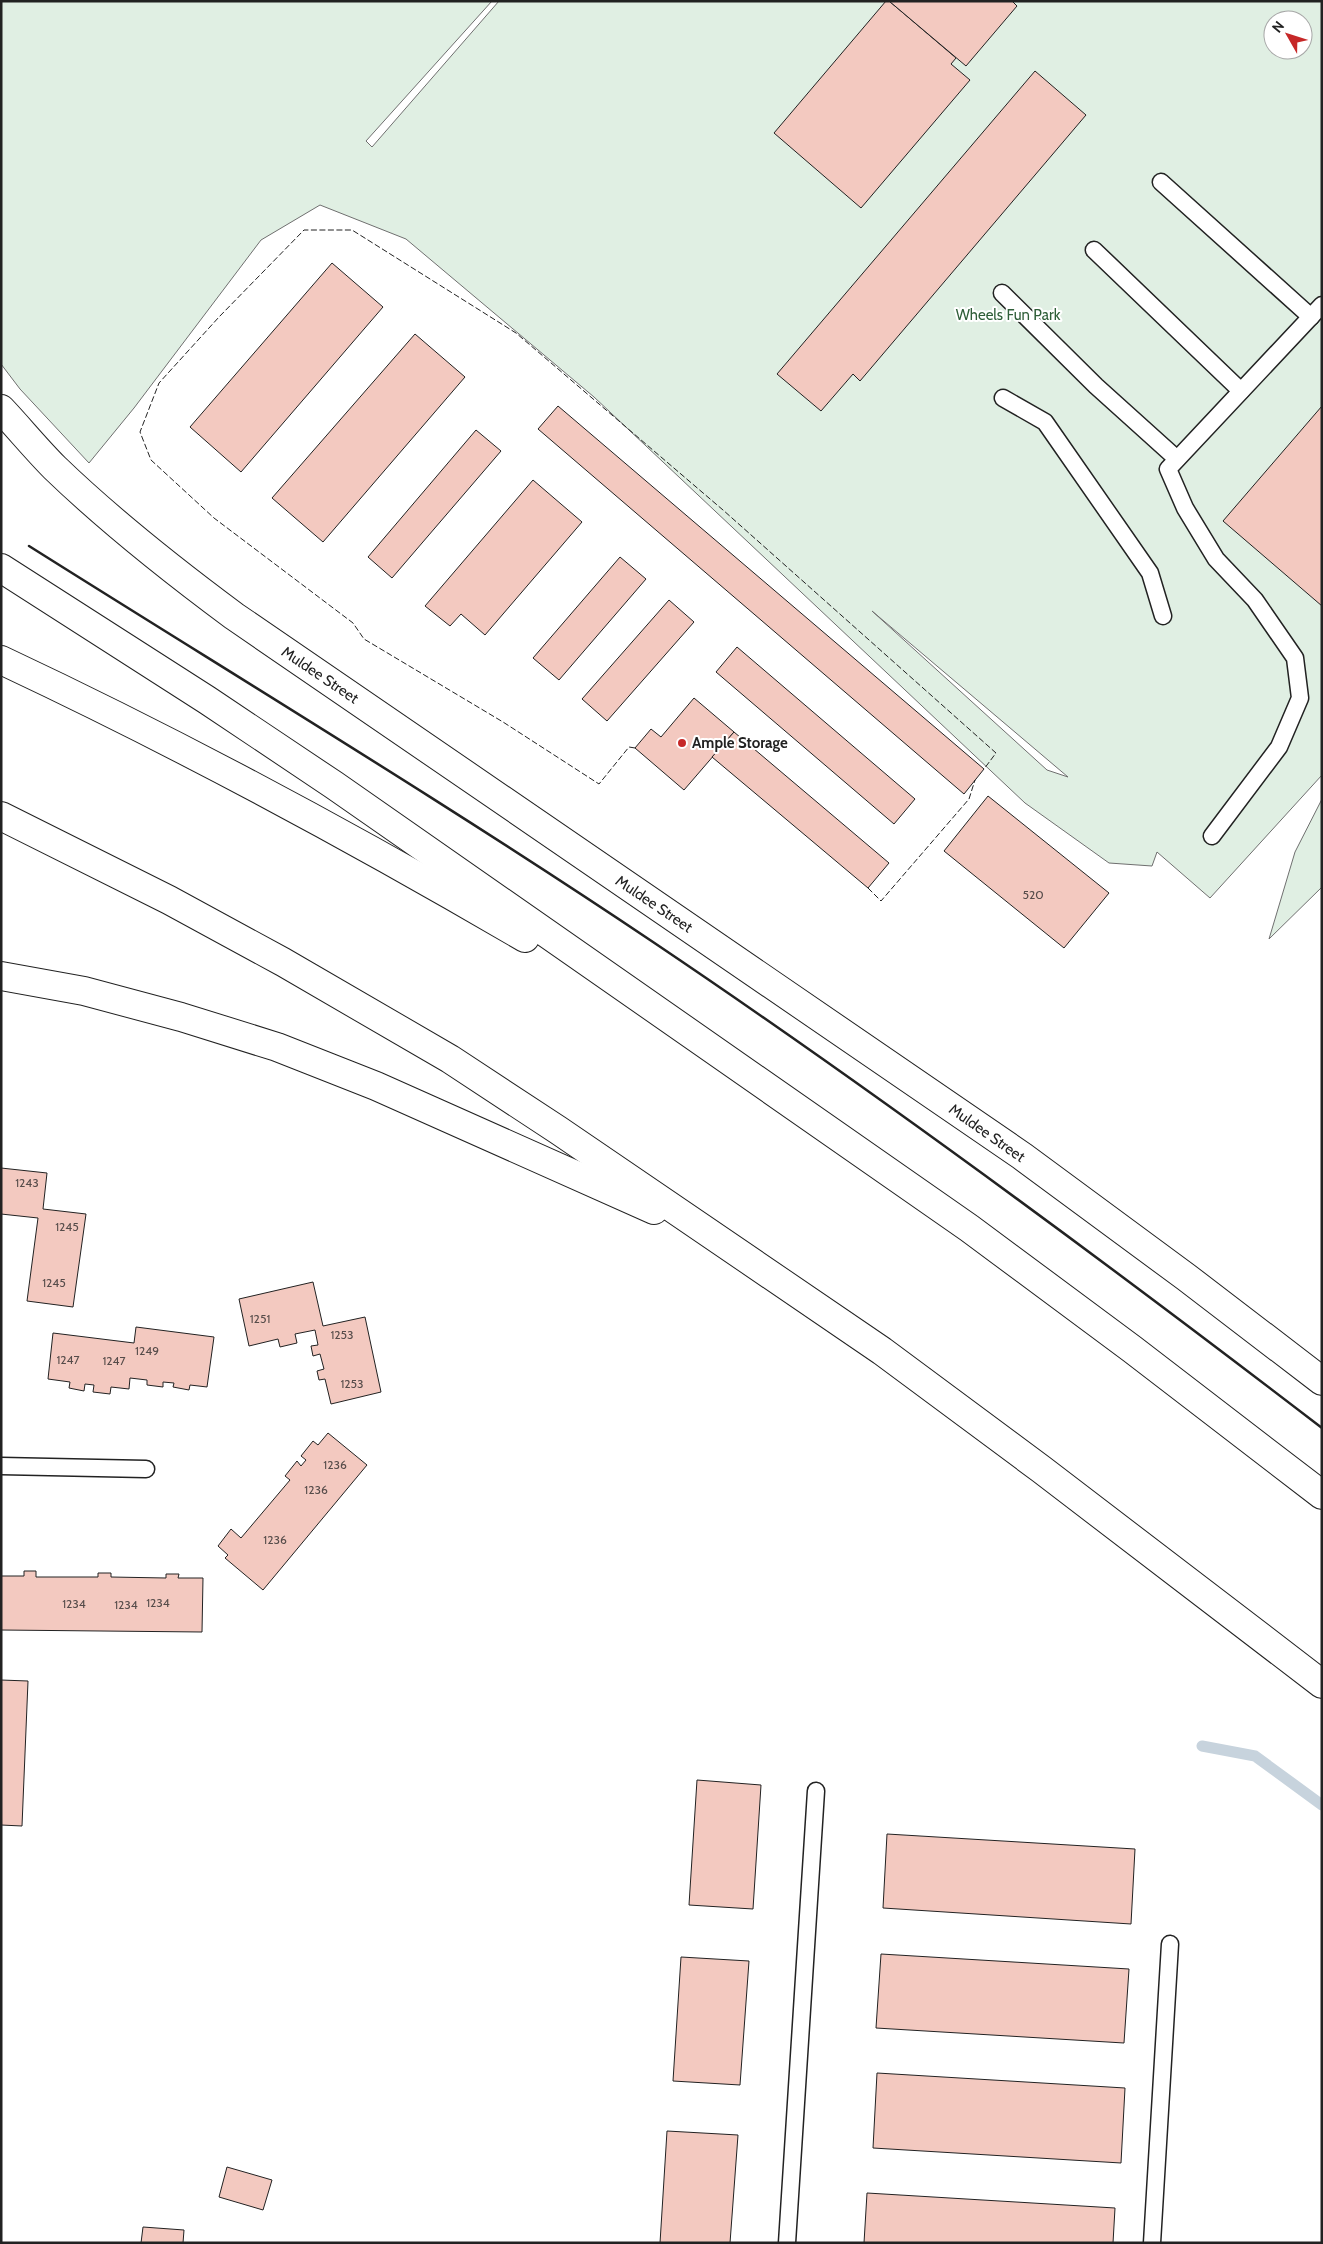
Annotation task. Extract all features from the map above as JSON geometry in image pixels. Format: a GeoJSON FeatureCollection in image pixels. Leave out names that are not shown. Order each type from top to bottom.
{"type":"FeatureCollection","features":[{"type":"Feature","properties":{"kind":"main road","name":"Muldee Street"},"geometry":{"type":"LineString","coordinates":[[1,409],[54,467],[112,520],[234,616],[1022,1156],[1186,1277],[1322,1381]]}},
{"type":"Feature","properties":{"kind":"main road"},"geometry":{"type":"LineString","coordinates":[[1,568],[207,700],[334,786],[969,1228],[1132,1349],[1322,1495]]}},
{"type":"Feature","properties":{"kind":"main road"},"geometry":{"type":"LineString","coordinates":[[1,660],[235,776],[360,844],[531,942],[636,1006],[805,1115]]}},
{"type":"Feature","properties":{"kind":"main road"},"geometry":{"type":"LineString","coordinates":[[1,816],[178,905],[283,962],[450,1059],[722,1240],[890,1356],[1049,1474],[1322,1684]]}},
{"type":"Feature","properties":{"kind":"main road"},"geometry":{"type":"LineString","coordinates":[[1,976],[84,991],[181,1017],[277,1047],[376,1086],[722,1240]]}},
{"type":"Feature","properties":{"kind":"lane"},"geometry":{"type":"LineString","coordinates":[[1161,182],[1316,311],[1168,469],[1185,508],[1216,559],[1255,600],[1295,658],[1300,698],[1278,747],[1212,836]]}},
{"type":"Feature","properties":{"kind":"lane"},"geometry":{"type":"LineString","coordinates":[[1094,250],[1241,391]]}},
{"type":"Feature","properties":{"kind":"lane"},"geometry":{"type":"LineString","coordinates":[[1002,293],[1096,386],[1178,459]]}},
{"type":"Feature","properties":{"kind":"lane"},"geometry":{"type":"LineString","coordinates":[[1003,398],[1045,422],[1150,573],[1163,616]]}},
{"type":"Feature","properties":{"kind":"lane"},"geometry":{"type":"LineString","coordinates":[[1,1466],[146,1468]]}},
{"type":"Feature","properties":{"kind":"lane"},"geometry":{"type":"LineString","coordinates":[[786,2243],[816,1791]]}},
{"type":"Feature","properties":{"kind":"lane"},"geometry":{"type":"LineString","coordinates":[[1152,2243],[1170,1944]]}},
{"type":"Feature","properties":{"kind":"green space","name":"Wheels Fun Park"},"geometry":{"type":"Polygon","coordinates":[[[1,1],[492,1],[366,141],[372,147],[499,1],[1322,1],[1322,775],[1210,898],[1157,852],[1152,866],[1109,863],[1025,803],[594,397],[406,239],[320,205],[261,240],[134,408],[89,463],[20,389],[1,364],[1,1]],[[872,611],[1047,770],[1068,777],[872,611]]]}},
{"type":"Feature","properties":{"kind":"green space"},"geometry":{"type":"Polygon","coordinates":[[[1322,799],[1322,887],[1269,939],[1295,852],[1322,799]]]}},
{"type":"Feature","properties":{"kind":"building"},"geometry":{"type":"Polygon","coordinates":[[[886,1],[889,1],[956,58],[951,64],[970,80],[861,208],[774,133],[886,1]]]}},
{"type":"Feature","properties":{"kind":"building"},"geometry":{"type":"Polygon","coordinates":[[[889,1],[1012,1],[1017,6],[966,66],[889,1]]]}},
{"type":"Feature","properties":{"kind":"building"},"geometry":{"type":"Polygon","coordinates":[[[1035,71],[1086,115],[860,381],[853,374],[821,411],[777,374],[1035,71]]]}},
{"type":"Feature","properties":{"kind":"building"},"geometry":{"type":"Polygon","coordinates":[[[332,263],[383,307],[241,472],[190,427],[332,263]]]}},
{"type":"Feature","properties":{"kind":"building"},"geometry":{"type":"Polygon","coordinates":[[[415,334],[465,377],[323,542],[272,498],[415,334]]]}},
{"type":"Feature","properties":{"kind":"building"},"geometry":{"type":"Polygon","coordinates":[[[558,406],[984,769],[964,794],[538,429],[558,406]]]}},
{"type":"Feature","properties":{"kind":"building"},"geometry":{"type":"Polygon","coordinates":[[[1322,406],[1322,606],[1223,521],[1322,406]]]}},
{"type":"Feature","properties":{"kind":"building"},"geometry":{"type":"Polygon","coordinates":[[[476,430],[501,451],[392,578],[368,557],[476,430]]]}},
{"type":"Feature","properties":{"kind":"building"},"geometry":{"type":"Polygon","coordinates":[[[533,480],[582,522],[485,635],[461,614],[450,626],[425,606],[533,480]]]}},
{"type":"Feature","properties":{"kind":"building"},"geometry":{"type":"Polygon","coordinates":[[[620,557],[646,579],[559,680],[533,658],[620,557]]]}},
{"type":"Feature","properties":{"kind":"building"},"geometry":{"type":"Polygon","coordinates":[[[669,600],[694,622],[607,721],[582,699],[669,600]]]}},
{"type":"Feature","properties":{"kind":"building"},"geometry":{"type":"Polygon","coordinates":[[[737,647],[915,799],[894,824],[716,672],[737,647]]]}},
{"type":"Feature","properties":{"kind":"building","name":"Ample Storage"},"geometry":{"type":"Polygon","coordinates":[[[694,698],[734,732],[684,790],[635,748],[651,729],[661,737],[694,698]]]}},
{"type":"Feature","properties":{"kind":"building"},"geometry":{"type":"Polygon","coordinates":[[[734,732],[889,863],[868,888],[712,757],[734,732]]]}},
{"type":"Feature","properties":{"kind":"building"},"geometry":{"type":"Polygon","coordinates":[[[988,796],[1109,893],[1064,948],[944,851],[988,796]]]}},
{"type":"Feature","properties":{"kind":"building"},"geometry":{"type":"Polygon","coordinates":[[[1,1168],[47,1173],[43,1209],[86,1214],[73,1307],[27,1301],[38,1218],[1,1214],[1,1168]]]}},
{"type":"Feature","properties":{"kind":"building"},"geometry":{"type":"Polygon","coordinates":[[[313,1282],[323,1326],[365,1317],[381,1392],[331,1404],[325,1379],[319,1380],[317,1371],[324,1369],[320,1354],[313,1356],[311,1346],[318,1345],[315,1330],[295,1334],[297,1343],[280,1347],[278,1339],[249,1346],[239,1299],[313,1282]]]}},
{"type":"Feature","properties":{"kind":"building"},"geometry":{"type":"Polygon","coordinates":[[[136,1327],[214,1337],[207,1387],[190,1385],[189,1390],[173,1387],[174,1383],[163,1382],[163,1387],[147,1385],[147,1380],[130,1378],[129,1389],[111,1387],[110,1394],[93,1392],[94,1385],[85,1384],[84,1391],[69,1388],[70,1382],[48,1379],[53,1333],[134,1343],[136,1327]]]}},
{"type":"Feature","properties":{"kind":"building"},"geometry":{"type":"Polygon","coordinates":[[[328,1433],[367,1465],[263,1590],[225,1558],[228,1555],[218,1546],[231,1529],[241,1538],[290,1480],[285,1476],[297,1461],[301,1466],[306,1460],[301,1456],[313,1441],[318,1445],[328,1433]]]}},
{"type":"Feature","properties":{"kind":"building"},"geometry":{"type":"Polygon","coordinates":[[[24,1571],[36,1571],[36,1577],[98,1577],[98,1573],[111,1573],[111,1577],[166,1578],[166,1574],[179,1574],[178,1578],[203,1578],[202,1632],[1,1630],[1,1576],[24,1576],[24,1571]]]}},
{"type":"Feature","properties":{"kind":"building"},"geometry":{"type":"Polygon","coordinates":[[[1,1680],[28,1681],[22,1826],[1,1825],[1,1680]]]}},
{"type":"Feature","properties":{"kind":"building"},"geometry":{"type":"Polygon","coordinates":[[[697,1780],[761,1785],[753,1909],[689,1905],[697,1780]]]}},
{"type":"Feature","properties":{"kind":"building"},"geometry":{"type":"Polygon","coordinates":[[[887,1834],[1135,1849],[1131,1924],[883,1908],[887,1834]]]}},
{"type":"Feature","properties":{"kind":"building"},"geometry":{"type":"Polygon","coordinates":[[[881,1954],[1129,1969],[1124,2043],[876,2028],[881,1954]]]}},
{"type":"Feature","properties":{"kind":"building"},"geometry":{"type":"Polygon","coordinates":[[[681,1957],[749,1961],[740,2085],[673,2081],[681,1957]]]}},
{"type":"Feature","properties":{"kind":"building"},"geometry":{"type":"Polygon","coordinates":[[[877,2073],[1125,2088],[1121,2163],[873,2148],[877,2073]]]}},
{"type":"Feature","properties":{"kind":"building"},"geometry":{"type":"Polygon","coordinates":[[[667,2131],[738,2135],[730,2243],[660,2243],[667,2131]]]}},
{"type":"Feature","properties":{"kind":"building"},"geometry":{"type":"Polygon","coordinates":[[[227,2167],[272,2180],[263,2210],[219,2197],[227,2167]]]}},
{"type":"Feature","properties":{"kind":"building"},"geometry":{"type":"Polygon","coordinates":[[[867,2193],[1115,2208],[1113,2243],[864,2243],[867,2193]]]}},
{"type":"Feature","properties":{"kind":"building"},"geometry":{"type":"Polygon","coordinates":[[[143,2227],[184,2230],[183,2243],[141,2243],[143,2227]]]}},
{"type":"Feature","properties":{"kind":"waterway"},"geometry":{"type":"LineString","coordinates":[[1202,1746],[1255,1756],[1322,1805]]}},
{"type":"Feature","properties":{"kind":"fence"},"geometry":{"type":"LineString","coordinates":[[635,748],[629,747],[599,784],[503,722],[364,639],[353,623],[214,518],[151,460],[140,432],[159,383],[219,317],[304,230],[352,230],[516,333],[723,510],[996,753],[984,769]]}},
{"type":"Feature","properties":{"kind":"fence"},"geometry":{"type":"LineString","coordinates":[[868,888],[881,901],[969,799],[975,780]]}},
{"type":"Feature","properties":{"kind":"wall"},"geometry":{"type":"LineString","coordinates":[[29,546],[499,841],[739,1000],[908,1119],[1322,1428]]}},
{"type":"Feature","properties":{"kind":"place","name":"Ample Storage"},"geometry":{"type":"Point","coordinates":[682,743]}}]}
